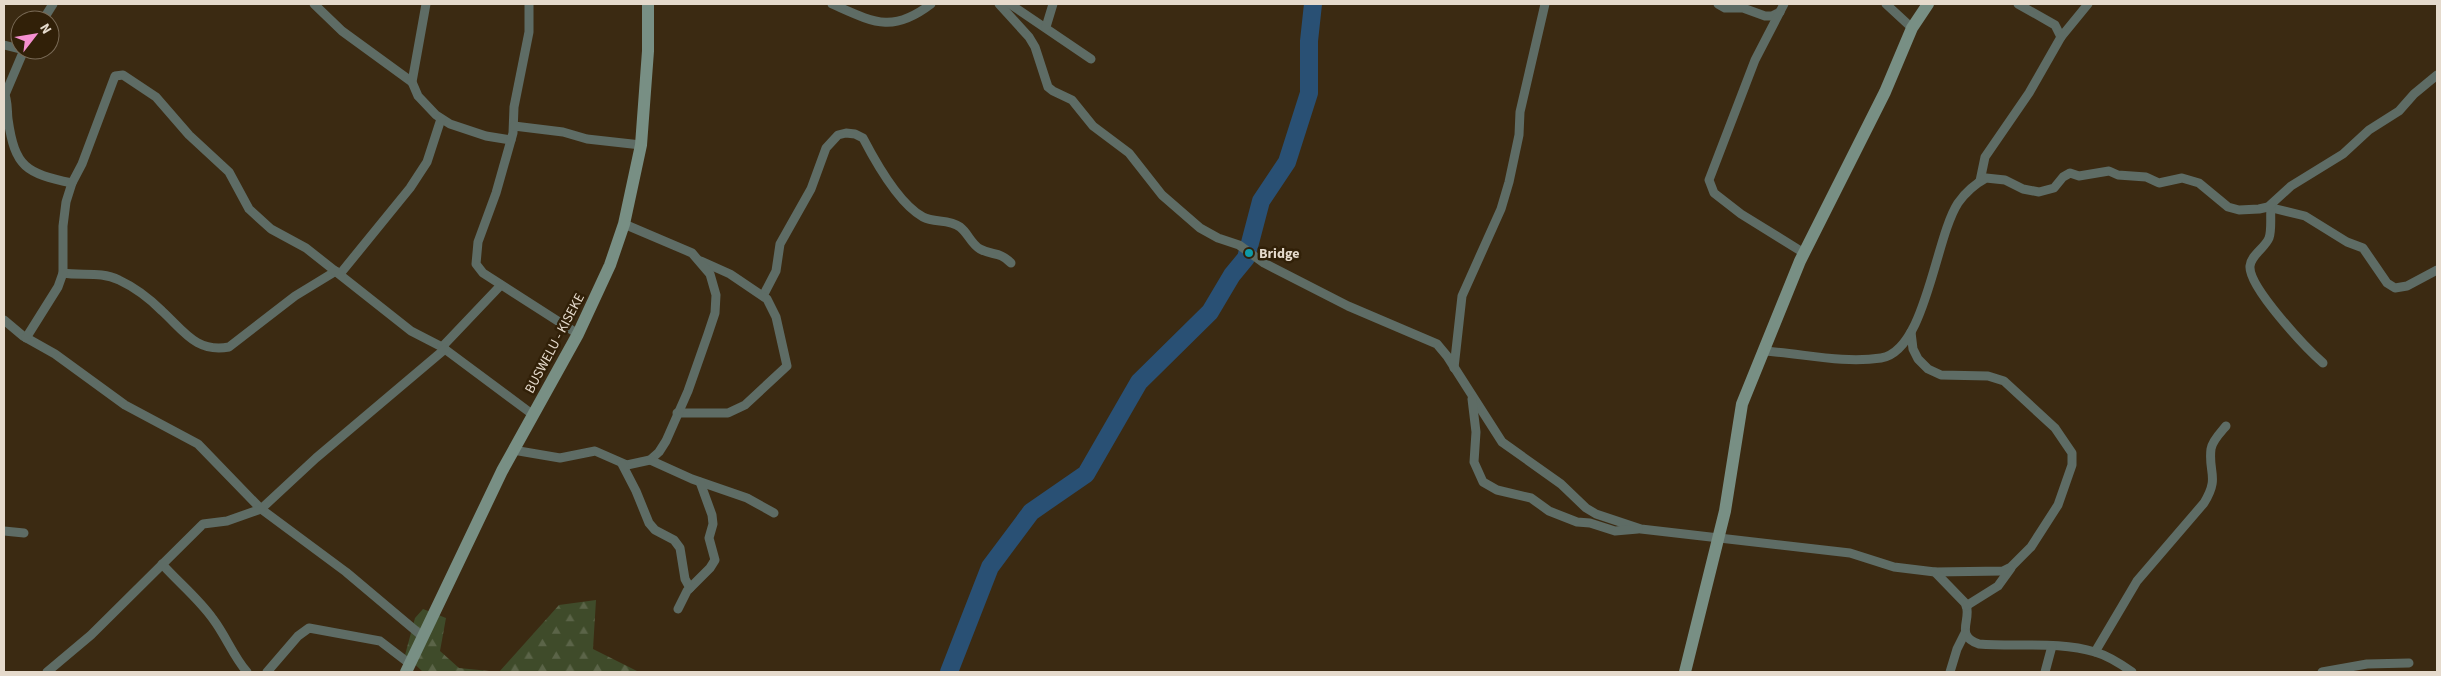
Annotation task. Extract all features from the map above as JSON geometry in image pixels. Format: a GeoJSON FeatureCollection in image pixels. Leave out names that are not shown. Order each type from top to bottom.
{"type":"FeatureCollection","features":[{"type":"Feature","properties":{"kind":"main road","name":"BUSWELU - KISEKE"},"geometry":{"type":"LineString","coordinates":[[408,668],[512,450],[578,334],[610,265],[624,224],[641,145],[647,86],[648,4]]}},
{"type":"Feature","properties":{"kind":"main road"},"geometry":{"type":"LineString","coordinates":[[1685,672],[1728,495],[1733,452],[1742,404],[1804,254],[1885,92],[1912,28],[1928,4]]}},
{"type":"Feature","properties":{"kind":"street"},"geometry":{"type":"LineString","coordinates":[[314,4],[342,31],[412,82],[426,105],[441,119],[486,136],[511,140]]}},
{"type":"Feature","properties":{"kind":"street"},"geometry":{"type":"LineString","coordinates":[[412,82],[426,4]]}},
{"type":"Feature","properties":{"kind":"street"},"geometry":{"type":"LineString","coordinates":[[529,4],[529,32],[514,107],[514,126],[496,193],[478,242],[475,256],[476,264],[483,274],[578,334]]}},
{"type":"Feature","properties":{"kind":"street"},"geometry":{"type":"LineString","coordinates":[[832,4],[873,22],[886,23],[914,17],[931,4]]}},
{"type":"Feature","properties":{"kind":"street"},"geometry":{"type":"LineString","coordinates":[[998,4],[1032,42],[1042,64],[1048,86],[1052,91],[1072,100],[1093,126],[1129,153],[1162,195],[1200,228],[1218,238],[1239,245],[1264,263],[1348,306],[1437,344],[1502,442],[1562,484],[1586,508],[1596,514],[1641,529]]}},
{"type":"Feature","properties":{"kind":"street"},"geometry":{"type":"LineString","coordinates":[[1010,4],[1091,59]]}},
{"type":"Feature","properties":{"kind":"street"},"geometry":{"type":"LineString","coordinates":[[1046,27],[1053,4]]}},
{"type":"Feature","properties":{"kind":"street"},"geometry":{"type":"LineString","coordinates":[[1454,368],[1462,296],[1501,209],[1509,182],[1520,135],[1520,112],[1545,4]]}},
{"type":"Feature","properties":{"kind":"street"},"geometry":{"type":"LineString","coordinates":[[1718,4],[1725,8],[1743,8],[1765,16],[1772,16],[1782,8]]}},
{"type":"Feature","properties":{"kind":"street"},"geometry":{"type":"LineString","coordinates":[[1886,4],[1912,28]]}},
{"type":"Feature","properties":{"kind":"street"},"geometry":{"type":"LineString","coordinates":[[2018,4],[2055,25],[2061,37]]}},
{"type":"Feature","properties":{"kind":"street"},"geometry":{"type":"LineString","coordinates":[[1980,182],[1985,157],[2029,93],[2061,37],[2088,4]]}},
{"type":"Feature","properties":{"kind":"street"},"geometry":{"type":"LineString","coordinates":[[1782,8],[1755,60],[1709,180],[1714,192],[1741,214],[1804,254]]}},
{"type":"Feature","properties":{"kind":"street"},"geometry":{"type":"LineString","coordinates":[[20,60],[4,95],[19,158],[27,169],[39,175],[72,183]]}},
{"type":"Feature","properties":{"kind":"street"},"geometry":{"type":"LineString","coordinates":[[26,338],[51,301],[63,273],[62,226],[72,183],[82,164],[114,76],[123,75],[156,97],[188,134],[229,172],[249,209],[271,229],[306,248],[338,272],[366,297],[412,331],[443,348],[532,414]]}},
{"type":"Feature","properties":{"kind":"street"},"geometry":{"type":"LineString","coordinates":[[2323,363],[2312,354],[2275,312],[2258,288],[2250,271],[2253,259],[2270,236],[2270,207],[2291,186],[2329,164],[2369,130],[2399,111],[2437,75]]}},
{"type":"Feature","properties":{"kind":"street"},"geometry":{"type":"LineString","coordinates":[[63,273],[108,275],[121,280],[161,309],[191,339],[201,345],[216,349],[229,346],[296,296],[338,272],[410,188],[427,162],[441,119]]}},
{"type":"Feature","properties":{"kind":"street"},"geometry":{"type":"LineString","coordinates":[[514,126],[563,132],[587,139],[641,145]]}},
{"type":"Feature","properties":{"kind":"street"},"geometry":{"type":"LineString","coordinates":[[763,296],[776,271],[780,244],[810,189],[826,148],[838,135],[846,133],[855,134],[863,138],[902,199],[915,212],[926,218],[953,223],[960,227],[980,249],[998,253],[1011,263]]}},
{"type":"Feature","properties":{"kind":"street"},"geometry":{"type":"LineString","coordinates":[[1763,350],[1852,360],[1882,358],[1902,346],[1917,324],[1950,219],[1958,203],[1980,182],[1994,177],[2023,189],[2046,192],[2054,188],[2066,175],[2079,176],[2109,171],[2118,175],[2146,177],[2159,182],[2182,178],[2190,179],[2199,183],[2222,203],[2233,209],[2270,207],[2305,216],[2347,242],[2363,248],[2387,283],[2395,288],[2407,286],[2437,270]]}},
{"type":"Feature","properties":{"kind":"street"},"geometry":{"type":"LineString","coordinates":[[624,224],[682,248],[701,261],[730,274],[763,296],[772,306],[776,317],[778,332],[788,361],[784,371],[745,405],[728,413],[678,413]]}},
{"type":"Feature","properties":{"kind":"street"},"geometry":{"type":"LineString","coordinates":[[512,450],[560,458],[595,451],[627,465],[650,460],[660,452],[688,392],[715,313],[716,295],[710,274],[701,261]]}},
{"type":"Feature","properties":{"kind":"street"},"geometry":{"type":"LineString","coordinates":[[47,672],[91,635],[202,524],[227,521],[262,509],[316,458],[443,348],[501,285]]}},
{"type":"Feature","properties":{"kind":"street"},"geometry":{"type":"LineString","coordinates":[[4,320],[26,338],[55,354],[125,404],[198,444],[262,509],[346,572],[422,636]]}},
{"type":"Feature","properties":{"kind":"street"},"geometry":{"type":"LineString","coordinates":[[1911,332],[1913,349],[1918,359],[1928,369],[1940,375],[1988,376],[2004,381],[2055,428],[2072,453],[2072,465],[2058,505],[2031,547],[2011,567],[1998,586],[1966,606]]}},
{"type":"Feature","properties":{"kind":"street"},"geometry":{"type":"LineString","coordinates":[[1470,392],[1476,432],[1474,462],[1483,482],[1497,490],[1531,498],[1549,511],[1576,522],[1590,523],[1615,531],[1641,529],[1681,532],[1718,539],[1735,538],[1850,553],[1894,566],[1935,572],[1993,573],[2011,567]]}},
{"type":"Feature","properties":{"kind":"street"},"geometry":{"type":"LineString","coordinates":[[2095,652],[2137,581],[2204,503],[2211,492],[2214,479],[2211,449],[2226,426]]}},
{"type":"Feature","properties":{"kind":"street"},"geometry":{"type":"LineString","coordinates":[[650,460],[700,482],[747,498],[774,513]]}},
{"type":"Feature","properties":{"kind":"street"},"geometry":{"type":"LineString","coordinates":[[622,464],[636,490],[649,523],[655,530],[674,540],[680,548],[685,579],[690,588]]}},
{"type":"Feature","properties":{"kind":"street"},"geometry":{"type":"LineString","coordinates":[[678,609],[690,588],[710,568],[715,560],[709,538],[713,524],[712,515],[700,482]]}},
{"type":"Feature","properties":{"kind":"street"},"geometry":{"type":"LineString","coordinates":[[4,531],[24,534]]}},
{"type":"Feature","properties":{"kind":"street"},"geometry":{"type":"LineString","coordinates":[[162,564],[181,586],[199,601],[214,620],[247,672]]}},
{"type":"Feature","properties":{"kind":"street"},"geometry":{"type":"LineString","coordinates":[[1935,572],[1966,606],[1965,632],[1957,649],[1950,672]]}},
{"type":"Feature","properties":{"kind":"street"},"geometry":{"type":"LineString","coordinates":[[267,672],[298,636],[309,628],[380,641],[408,668]]}},
{"type":"Feature","properties":{"kind":"street"},"geometry":{"type":"LineString","coordinates":[[1965,632],[1970,640],[1979,644],[2052,646],[2095,652],[2115,661],[2132,672]]}},
{"type":"Feature","properties":{"kind":"street"},"geometry":{"type":"LineString","coordinates":[[2045,672],[2052,646]]}},
{"type":"Feature","properties":{"kind":"street"},"geometry":{"type":"LineString","coordinates":[[2322,672],[2367,664],[2409,663]]}},
{"type":"Feature","properties":{"kind":"green space"},"geometry":{"type":"Polygon","coordinates":[[[596,600],[593,649],[639,672],[499,672],[559,605],[596,600]]]}},
{"type":"Feature","properties":{"kind":"green space"},"geometry":{"type":"Polygon","coordinates":[[[423,609],[446,618],[440,651],[459,668],[499,672],[423,672],[405,655],[415,618],[423,609]]]}},
{"type":"Feature","properties":{"kind":"waterway"},"geometry":{"type":"LineString","coordinates":[[949,672],[990,567],[1031,512],[1086,474],[1139,382],[1210,312],[1232,275],[1246,258],[1261,201],[1287,162],[1309,93],[1309,41],[1313,4]]}},
{"type":"Feature","properties":{"kind":"place","name":"Bridge"},"geometry":{"type":"Point","coordinates":[1249,253]}}]}
